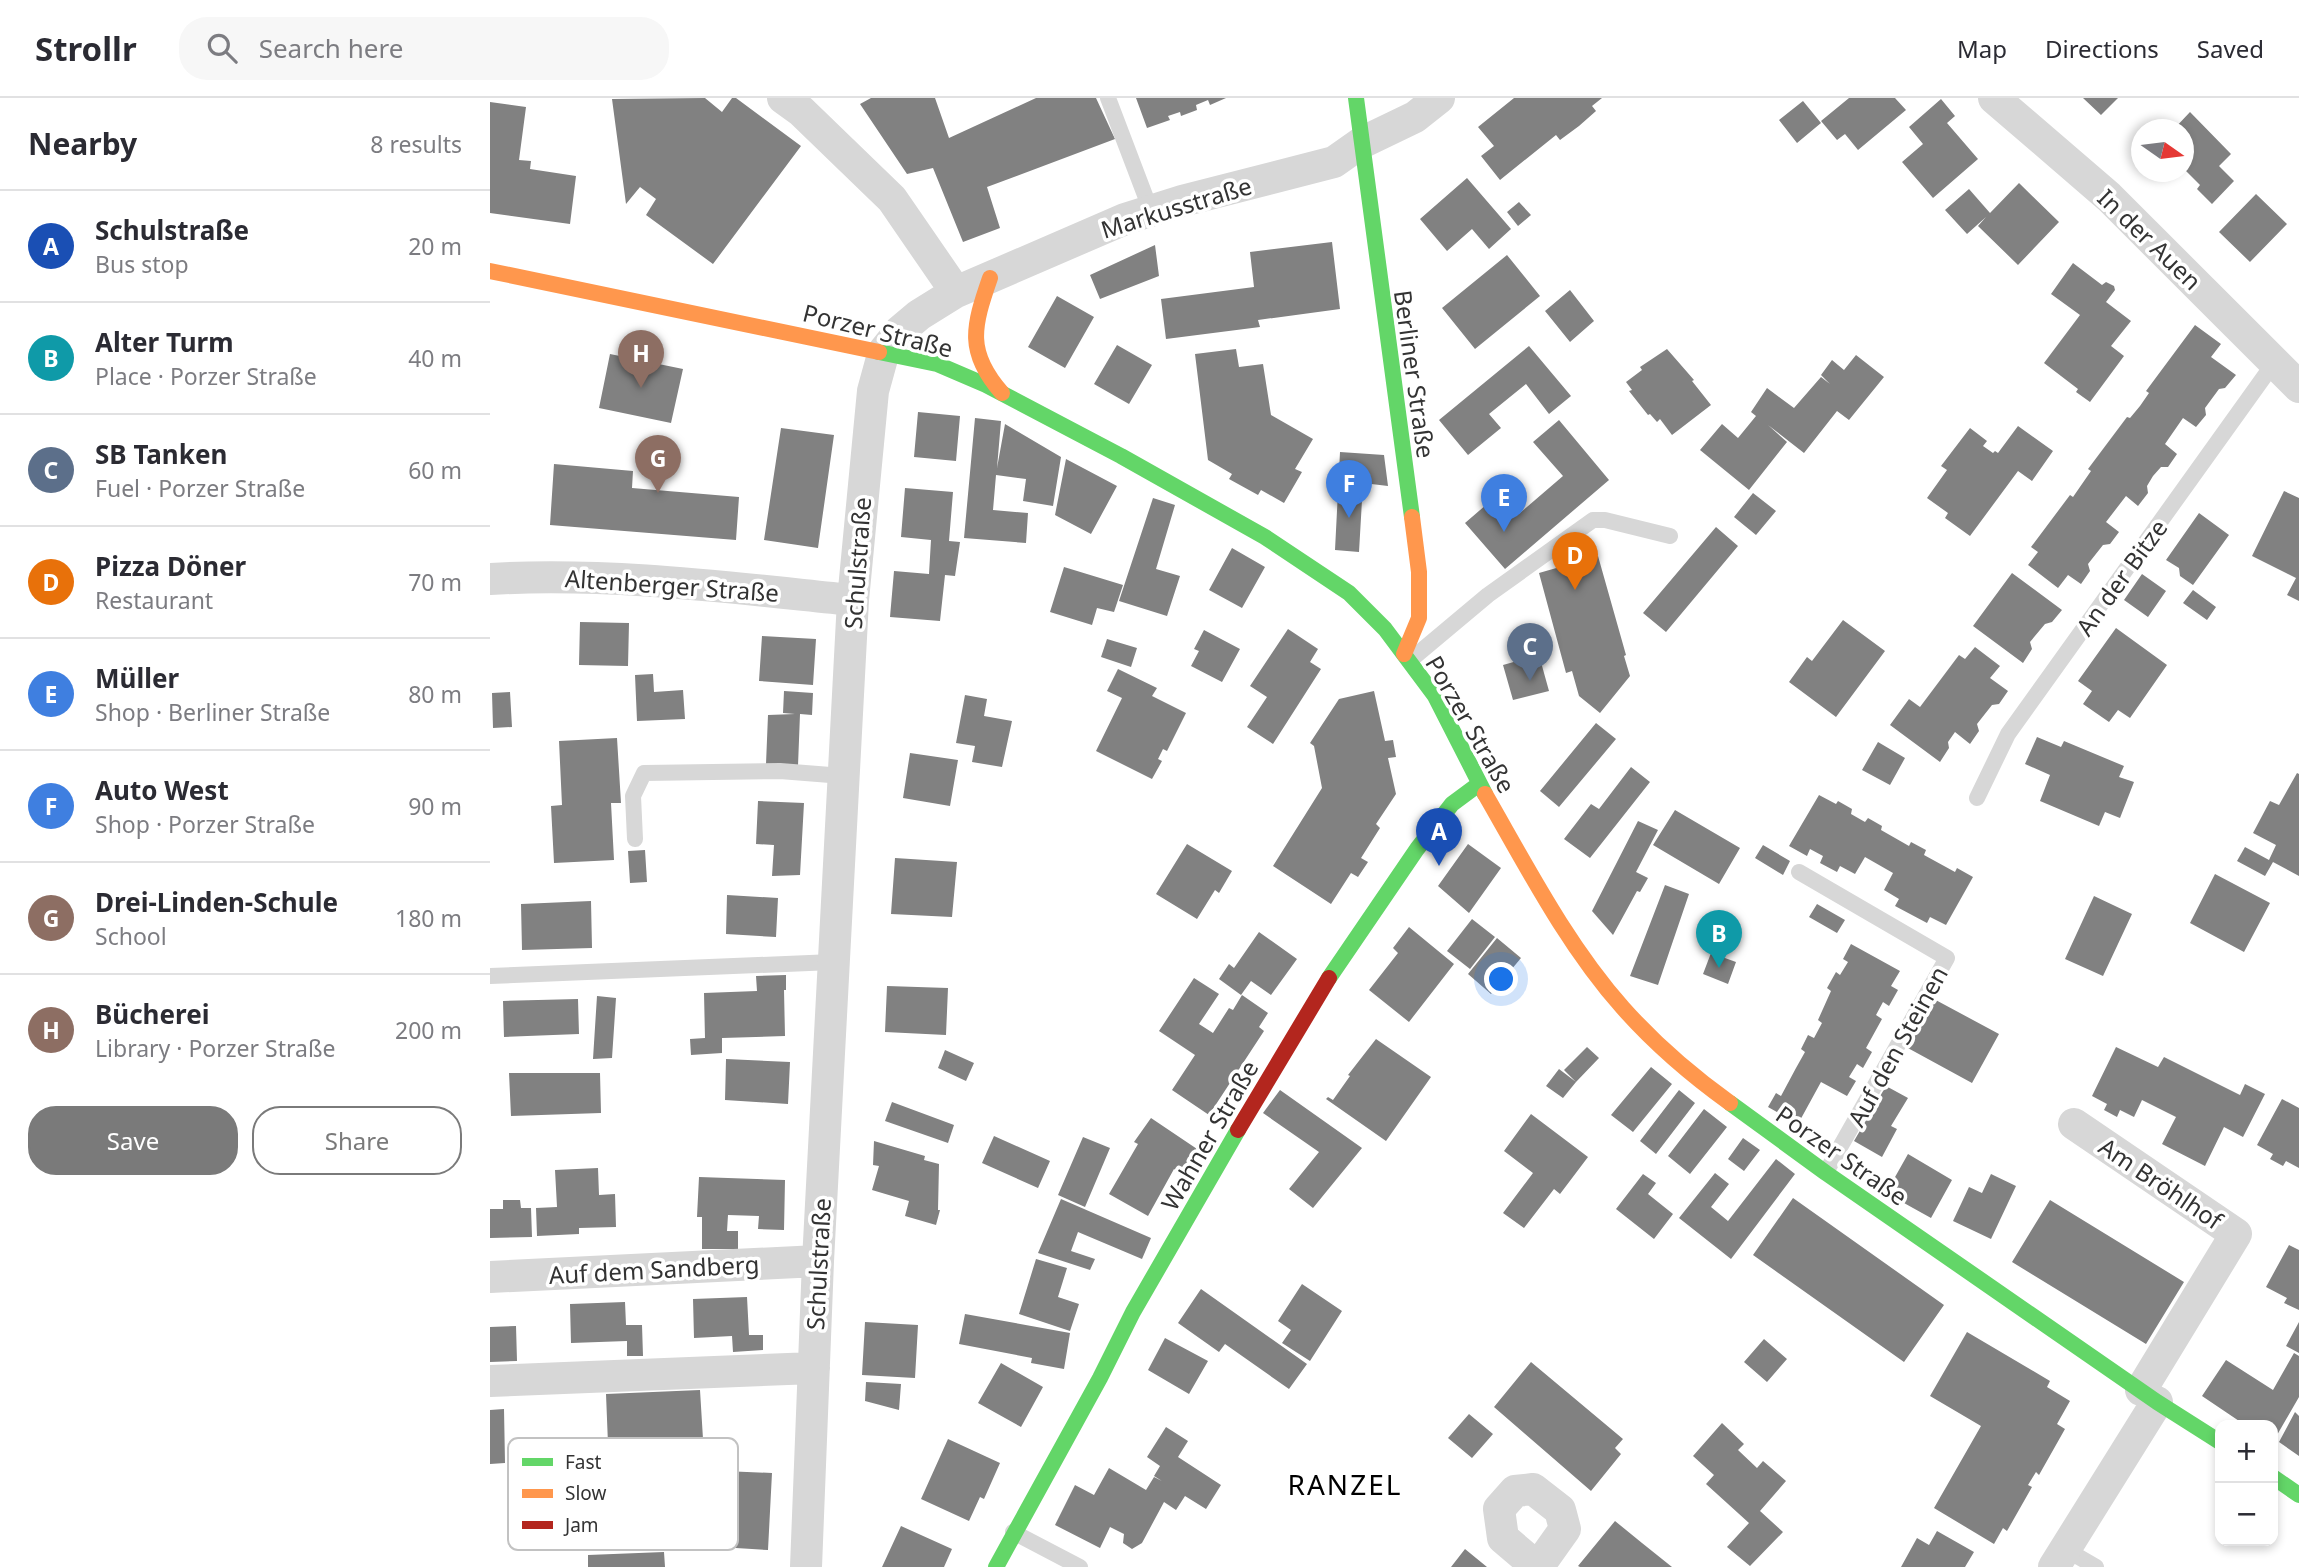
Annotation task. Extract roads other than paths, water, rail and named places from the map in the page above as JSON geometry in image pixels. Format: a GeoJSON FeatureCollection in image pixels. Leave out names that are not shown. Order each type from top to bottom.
{"type":"FeatureCollection","features":[{"type":"Feature","properties":{"kind":"main road","name":"Berliner Straße"},"geometry":{"type":"LineString","coordinates":[[1356,98],[1419,572],[1419,618],[1407,658]]}},
{"type":"Feature","properties":{"kind":"main road","name":"Porzer Straße"},"geometry":{"type":"LineString","coordinates":[[490,271],[937,364],[1002,393],[1121,456],[1306,563],[1349,593],[1385,629],[1407,658],[1435,696],[1479,784],[1555,914],[1623,1008],[1687,1072],[1826,1172],[2215,1439]]}},
{"type":"Feature","properties":{"kind":"main road"},"geometry":{"type":"LineString","coordinates":[[990,278],[976,321],[977,344],[983,370],[1002,393]]}},
{"type":"Feature","properties":{"kind":"main road","name":"Wahner Straße"},"geometry":{"type":"LineString","coordinates":[[996,1567],[1100,1378],[1133,1312],[1313,1002],[1417,849],[1452,804],[1479,784]]}},
{"type":"Feature","properties":{"kind":"main road"},"geometry":{"type":"LineString","coordinates":[[2278,1480],[2299,1495]]}},
{"type":"Feature","properties":{"kind":"street"},"geometry":{"type":"LineString","coordinates":[[783,98],[801,111],[892,199],[956,292]]}},
{"type":"Feature","properties":{"kind":"street","name":"Markusstraße"},"geometry":{"type":"LineString","coordinates":[[884,351],[900,331],[919,315],[956,292],[1125,219],[1334,162],[1361,143],[1415,117],[1440,98]]}},
{"type":"Feature","properties":{"kind":"street","name":"In der Auen"},"geometry":{"type":"LineString","coordinates":[[1994,98],[2109,197],[2299,387]]}},
{"type":"Feature","properties":{"kind":"street","name":"Schulstraße"},"geometry":{"type":"LineString","coordinates":[[806,1567],[818,1261],[853,600],[873,391],[884,351]]}},
{"type":"Feature","properties":{"kind":"street","name":"Altenberger Straße"},"geometry":{"type":"LineString","coordinates":[[490,579],[541,576],[639,581],[853,600]]}},
{"type":"Feature","properties":{"kind":"street","name":"Am Bröhlhof"},"geometry":{"type":"LineString","coordinates":[[2074,1124],[2236,1234],[2149,1396]]}},
{"type":"Feature","properties":{"kind":"street","name":"Auf dem Sandberg"},"geometry":{"type":"LineString","coordinates":[[490,1277],[818,1261]]}},
{"type":"Feature","properties":{"kind":"street"},"geometry":{"type":"LineString","coordinates":[[490,1381],[814,1368]]}},
{"type":"Feature","properties":{"kind":"street"},"geometry":{"type":"LineString","coordinates":[[2060,1558],[2149,1396]]}},
{"type":"Feature","properties":{"kind":"lane"},"geometry":{"type":"LineString","coordinates":[[1108,98],[1151,211]]}},
{"type":"Feature","properties":{"kind":"lane","name":"An der Bitze"},"geometry":{"type":"LineString","coordinates":[[1977,798],[2008,734],[2274,363]]}},
{"type":"Feature","properties":{"kind":"lane"},"geometry":{"type":"LineString","coordinates":[[1407,658],[1488,595],[1593,520],[1605,520],[1670,536]]}},
{"type":"Feature","properties":{"kind":"lane"},"geometry":{"type":"LineString","coordinates":[[635,839],[633,796],[644,773],[780,771],[843,776]]}},
{"type":"Feature","properties":{"kind":"lane","name":"Auf den Steinen"},"geometry":{"type":"LineString","coordinates":[[1799,872],[1947,958],[1826,1172]]}},
{"type":"Feature","properties":{"kind":"lane"},"geometry":{"type":"LineString","coordinates":[[490,975],[834,962]]}},
{"type":"Feature","properties":{"kind":"lane"},"geometry":{"type":"LineString","coordinates":[[1013,1532],[1080,1567]]}},
{"type":"Feature","properties":{"kind":"lane"},"geometry":{"type":"LineString","coordinates":[[2060,1558],[2096,1567]]}},
{"type":"Feature","properties":{"kind":"place","name":"Bücherei"},"geometry":{"type":"Point","coordinates":[641,388]}},
{"type":"Feature","properties":{"kind":"place","name":"Drei-Linden-Schule"},"geometry":{"type":"Point","coordinates":[658,493]}},
{"type":"Feature","properties":{"kind":"place","name":"Auto West"},"geometry":{"type":"Point","coordinates":[1349,518]}},
{"type":"Feature","properties":{"kind":"place","name":"Müller"},"geometry":{"type":"Point","coordinates":[1504,532]}},
{"type":"Feature","properties":{"kind":"place","name":"Pizza Döner"},"geometry":{"type":"Point","coordinates":[1575,590]}},
{"type":"Feature","properties":{"kind":"place","name":"SB Tanken"},"geometry":{"type":"Point","coordinates":[1530,681]}},
{"type":"Feature","properties":{"kind":"place","name":"Schulstraße"},"geometry":{"type":"Point","coordinates":[1439,866]}},
{"type":"Feature","properties":{"kind":"place","name":"Alter Turm"},"geometry":{"type":"Point","coordinates":[1719,968]}},
{"type":"Feature","properties":{"kind":"district","name":"RANZEL"},"geometry":{"type":"Point","coordinates":[1345,1484]}}]}
